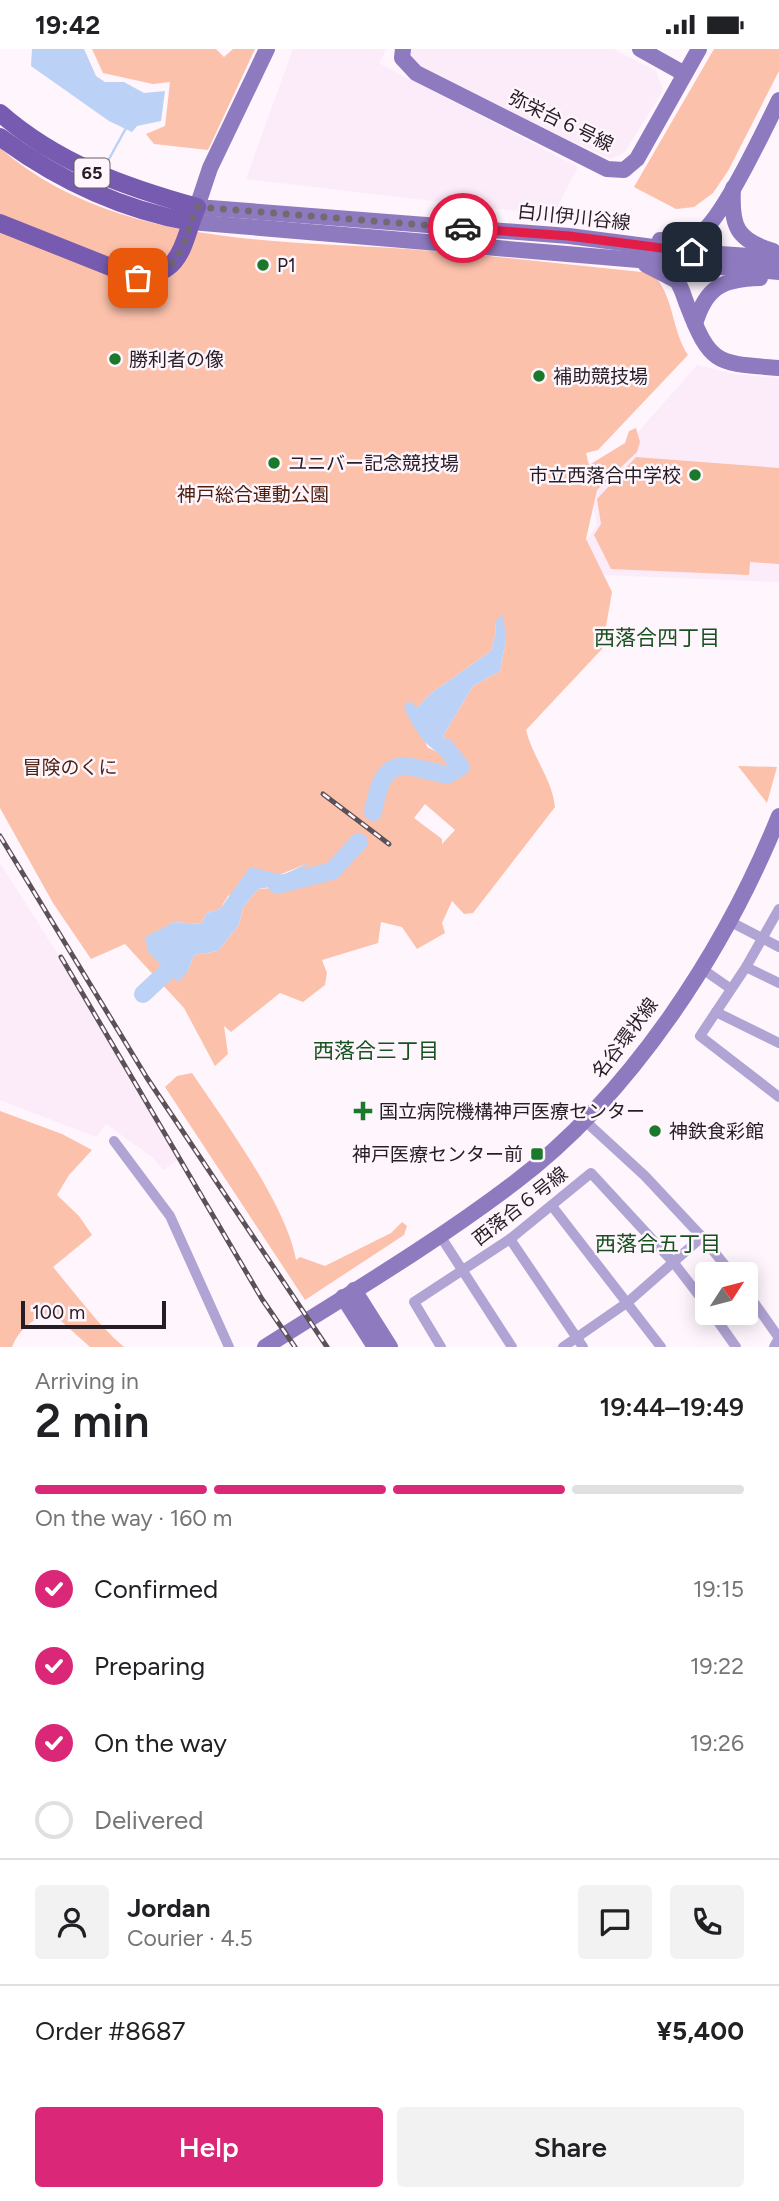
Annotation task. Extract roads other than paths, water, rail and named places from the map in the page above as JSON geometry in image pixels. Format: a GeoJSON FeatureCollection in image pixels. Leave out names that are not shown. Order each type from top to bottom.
{"type":"FeatureCollection","features":[{"type":"Feature","properties":{"kind":"main road","name":"65"},"geometry":{"type":"LineString","coordinates":[[0,113],[37,142],[91,172],[194,214]]}},
{"type":"Feature","properties":{"kind":"main road","name":"65"},"geometry":{"type":"LineString","coordinates":[[0,137],[39,165],[99,196],[152,214],[194,214]]}},
{"type":"Feature","properties":{"kind":"main road"},"geometry":{"type":"LineString","coordinates":[[0,223],[138,278],[156,275],[171,266],[183,247],[194,214]]}},
{"type":"Feature","properties":{"kind":"street"},"geometry":{"type":"LineString","coordinates":[[194,214],[210,168],[267,49]]}},
{"type":"Feature","properties":{"kind":"street","name":"弥栄台６号線"},"geometry":{"type":"LineString","coordinates":[[403,49],[402,58],[416,73],[607,169],[625,170],[637,159],[683,73],[699,49]]}},
{"type":"Feature","properties":{"kind":"street"},"geometry":{"type":"LineString","coordinates":[[640,49],[683,73]]}},
{"type":"Feature","properties":{"kind":"street"},"geometry":{"type":"LineString","coordinates":[[605,240],[671,240],[698,235],[733,188],[779,100]]}},
{"type":"Feature","properties":{"kind":"street"},"geometry":{"type":"LineString","coordinates":[[733,188],[732,207],[736,228],[750,243],[779,255]]}},
{"type":"Feature","properties":{"kind":"street","name":"白川伊川谷線"},"geometry":{"type":"LineString","coordinates":[[194,214],[605,240],[692,252],[779,255]]}},
{"type":"Feature","properties":{"kind":"street","name":"白川伊川谷線"},"geometry":{"type":"LineString","coordinates":[[194,214],[779,274]]}},
{"type":"Feature","properties":{"kind":"street"},"geometry":{"type":"LineString","coordinates":[[616,257],[656,268],[677,281],[702,344],[723,361],[779,368]]}},
{"type":"Feature","properties":{"kind":"street"},"geometry":{"type":"LineString","coordinates":[[695,324],[706,296],[721,284],[779,274]]}},
{"type":"Feature","properties":{"kind":"street","name":"名谷環状線"},"geometry":{"type":"LineString","coordinates":[[265,1347],[514,1183],[584,1121],[637,1059],[701,968],[729,921],[779,816]]}},
{"type":"Feature","properties":{"kind":"street"},"geometry":{"type":"LineString","coordinates":[[779,909],[746,967],[700,1036],[779,1097]]}},
{"type":"Feature","properties":{"kind":"street"},"geometry":{"type":"LineString","coordinates":[[729,921],[779,947]]}},
{"type":"Feature","properties":{"kind":"street"},"geometry":{"type":"LineString","coordinates":[[746,967],[779,983]]}},
{"type":"Feature","properties":{"kind":"street"},"geometry":{"type":"LineString","coordinates":[[701,968],[732,989]]}},
{"type":"Feature","properties":{"kind":"street"},"geometry":{"type":"LineString","coordinates":[[716,1012],[779,1043]]}},
{"type":"Feature","properties":{"kind":"street"},"geometry":{"type":"LineString","coordinates":[[584,1121],[645,1176],[722,1262]]}},
{"type":"Feature","properties":{"kind":"street"},"geometry":{"type":"LineString","coordinates":[[114,1140],[170,1216],[229,1347]]}},
{"type":"Feature","properties":{"kind":"street","name":"西落合６号線"},"geometry":{"type":"LineString","coordinates":[[441,1347],[414,1302],[510,1239],[591,1173],[674,1263],[695,1290]]}},
{"type":"Feature","properties":{"kind":"street"},"geometry":{"type":"LineString","coordinates":[[552,1206],[661,1347]]}},
{"type":"Feature","properties":{"kind":"street"},"geometry":{"type":"LineString","coordinates":[[439,1234],[512,1347]]}},
{"type":"Feature","properties":{"kind":"street"},"geometry":{"type":"LineString","coordinates":[[563,1347],[580,1343],[702,1237]]}},
{"type":"Feature","properties":{"kind":"street"},"geometry":{"type":"LineString","coordinates":[[510,1239],[580,1343]]}},
{"type":"Feature","properties":{"kind":"street"},"geometry":{"type":"LineString","coordinates":[[349,1294],[376,1347]]}},
{"type":"Feature","properties":{"kind":"street"},"geometry":{"type":"LineString","coordinates":[[349,1294],[390,1347]]}},
{"type":"Feature","properties":{"kind":"street"},"geometry":{"type":"LineString","coordinates":[[758,1308],[779,1338],[774,1347]]}},
{"type":"Feature","properties":{"kind":"street"},"geometry":{"type":"LineString","coordinates":[[720,1325],[736,1347]]}},
{"type":"Feature","properties":{"kind":"water"},"geometry":{"type":"Polygon","coordinates":[[[32,49],[84,49],[96,76],[105,82],[124,82],[144,93],[165,91],[161,121],[137,126],[132,132],[109,121],[31,66],[32,49]]]}},
{"type":"Feature","properties":{"kind":"water"},"geometry":{"type":"Polygon","coordinates":[[[503,614],[506,640],[500,671],[473,686],[443,736],[449,749],[464,766],[435,751],[421,737],[404,707],[409,701],[417,708],[430,694],[491,651],[496,632],[495,622],[503,614]]]}},
{"type":"Feature","properties":{"kind":"water"},"geometry":{"type":"Polygon","coordinates":[[[308,863],[290,884],[258,889],[243,907],[239,925],[218,951],[194,955],[188,971],[178,982],[148,952],[145,937],[174,922],[201,924],[207,913],[220,909],[250,867],[283,875],[308,863]]]}},
{"type":"Feature","properties":{"kind":"waterway"},"geometry":{"type":"LineString","coordinates":[[109,159],[126,128]]}},
{"type":"Feature","properties":{"kind":"waterway"},"geometry":{"type":"LineString","coordinates":[[373,812],[377,793],[388,772],[405,767],[447,775],[461,767],[445,747]]}},
{"type":"Feature","properties":{"kind":"waterway"},"geometry":{"type":"LineString","coordinates":[[277,885],[332,871],[359,842]]}},
{"type":"Feature","properties":{"kind":"waterway"},"geometry":{"type":"LineString","coordinates":[[143,994],[173,966]]}},
{"type":"Feature","properties":{"kind":"railway"},"geometry":{"type":"LineString","coordinates":[[323,794],[389,844]]}},
{"type":"Feature","properties":{"kind":"railway"},"geometry":{"type":"LineString","coordinates":[[0,836],[147,1078],[327,1347]]}},
{"type":"Feature","properties":{"kind":"railway"},"geometry":{"type":"LineString","coordinates":[[61,957],[262,1299],[295,1347]]}},
{"type":"Feature","properties":{"kind":"place","name":"P1"},"geometry":{"type":"Point","coordinates":[263,265]}},
{"type":"Feature","properties":{"kind":"place","name":"勝利者の像"},"geometry":{"type":"Point","coordinates":[115,359]}},
{"type":"Feature","properties":{"kind":"place","name":"補助競技場"},"geometry":{"type":"Point","coordinates":[539,376]}},
{"type":"Feature","properties":{"kind":"place","name":"ユニバー記念競技場"},"geometry":{"type":"Point","coordinates":[274,463]}},
{"type":"Feature","properties":{"kind":"place","name":"市立西落合中学校"},"geometry":{"type":"Point","coordinates":[695,475]}},
{"type":"Feature","properties":{"kind":"place","name":"国立病院機構神戸医療センター"},"geometry":{"type":"Point","coordinates":[363,1111]}},
{"type":"Feature","properties":{"kind":"place","name":"神鉄食彩館"},"geometry":{"type":"Point","coordinates":[655,1131]}},
{"type":"Feature","properties":{"kind":"place","name":"神戸医療センター前"},"geometry":{"type":"Point","coordinates":[537,1154]}},
{"type":"Feature","properties":{"kind":"district","name":"西落合四丁目"},"geometry":{"type":"Point","coordinates":[657,637]}},
{"type":"Feature","properties":{"kind":"district","name":"西落合三丁目"},"geometry":{"type":"Point","coordinates":[376,1050]}},
{"type":"Feature","properties":{"kind":"district","name":"西落合五丁目"},"geometry":{"type":"Point","coordinates":[658,1243]}},
{"type":"Feature","properties":{"kind":"park label","name":"神戸総合運動公園"},"geometry":{"type":"Point","coordinates":[253,494]}},
{"type":"Feature","properties":{"kind":"park label","name":"冒険のくに"},"geometry":{"type":"Point","coordinates":[70,767]}}]}
